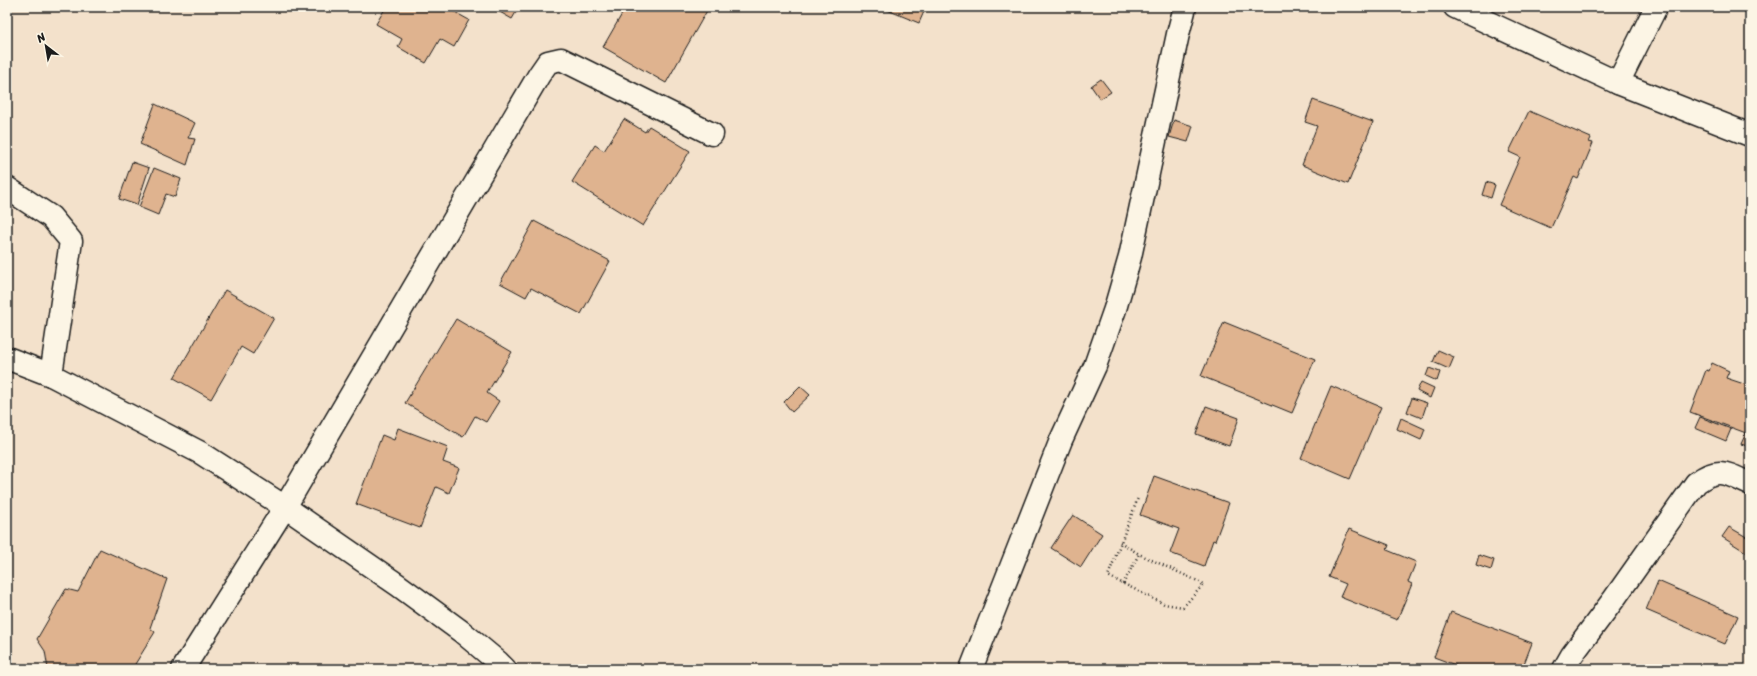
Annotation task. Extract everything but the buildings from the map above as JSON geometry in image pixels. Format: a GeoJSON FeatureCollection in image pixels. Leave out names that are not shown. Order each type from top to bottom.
{"type":"FeatureCollection","features":[{"type":"Feature","properties":{"kind":"street"},"geometry":{"type":"LineString","coordinates":[[971,669],[1061,440],[1095,366],[1115,309],[1130,257],[1185,7]]}},
{"type":"Feature","properties":{"kind":"street"},"geometry":{"type":"LineString","coordinates":[[1455,7],[1618,83],[1750,135]]}},
{"type":"Feature","properties":{"kind":"street"},"geometry":{"type":"LineString","coordinates":[[1618,83],[1656,7]]}},
{"type":"Feature","properties":{"kind":"street"},"geometry":{"type":"LineString","coordinates":[[183,669],[285,507],[530,89],[548,62],[561,59],[712,134]]}},
{"type":"Feature","properties":{"kind":"street"},"geometry":{"type":"LineString","coordinates":[[7,188],[51,218],[71,241],[51,375]]}},
{"type":"Feature","properties":{"kind":"street"},"geometry":{"type":"LineString","coordinates":[[7,358],[51,375],[201,452],[285,507],[462,632],[505,669]]}},
{"type":"Feature","properties":{"kind":"street"},"geometry":{"type":"LineString","coordinates":[[1564,669],[1572,655],[1614,599],[1696,483],[1708,474],[1721,472],[1750,484]]}},
{"type":"Feature","properties":{"kind":"path"},"geometry":{"type":"LineString","coordinates":[[1120,542],[1139,554],[1204,584],[1183,607],[1164,604],[1108,576],[1120,542],[1138,498]]}},
{"type":"Feature","properties":{"kind":"path"},"geometry":{"type":"LineString","coordinates":[[1123,584],[1139,554]]}}]}
